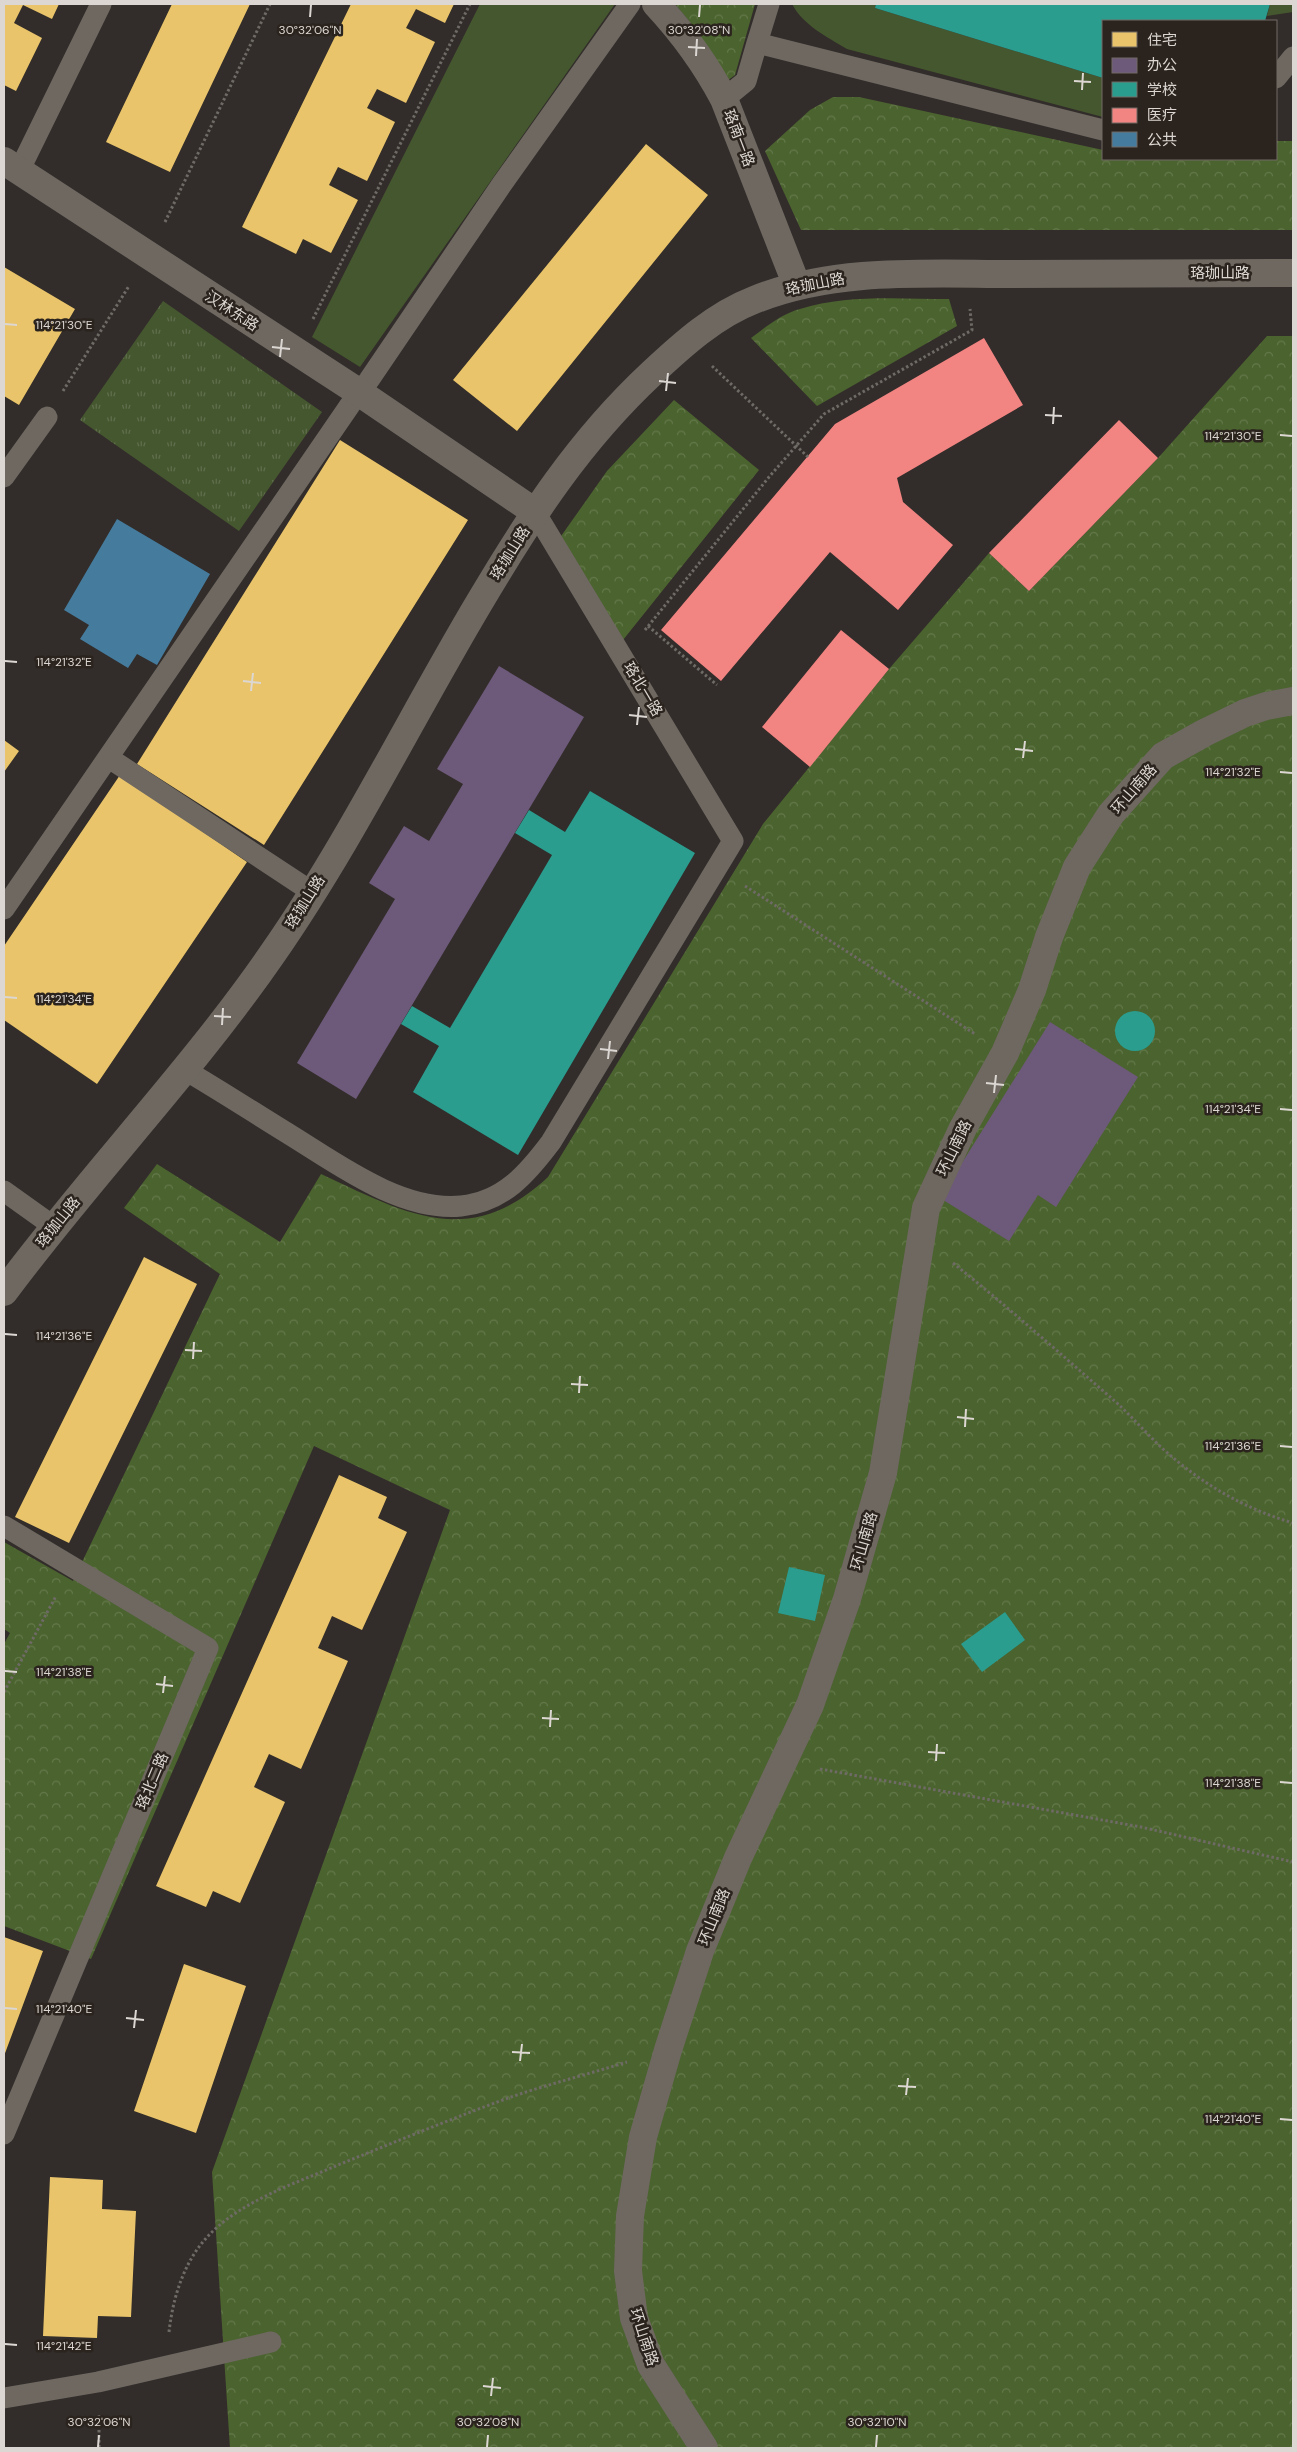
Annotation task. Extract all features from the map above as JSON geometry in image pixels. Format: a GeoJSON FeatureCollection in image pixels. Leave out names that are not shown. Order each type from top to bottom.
{"type":"FeatureCollection","features":[{"type":"Feature","properties":{"kind":"street","name":"珞南一路"},"geometry":{"type":"LineString","coordinates":[[656,4],[687,40],[709,70],[724,99],[797,286]]}},
{"type":"Feature","properties":{"kind":"street","name":"汉林东路"},"geometry":{"type":"LineString","coordinates":[[12,166],[360,393],[535,512]]}},
{"type":"Feature","properties":{"kind":"street","name":"珞珈山路"},"geometry":{"type":"LineString","coordinates":[[4,1292],[53,1226],[232,1012],[277,948],[396,751],[441,668],[535,512],[576,454],[640,384],[687,342],[726,314],[750,301],[797,286],[864,276],[1293,273]]}},
{"type":"Feature","properties":{"kind":"street","name":"环山南路"},"geometry":{"type":"LineString","coordinates":[[704,2448],[651,2365],[634,2318],[628,2271],[630,2216],[643,2137],[668,2050],[700,1951],[738,1858],[810,1705],[847,1599],[883,1473],[926,1208],[963,1128],[1005,1053],[1032,990],[1049,937],[1077,867],[1112,814],[1163,756],[1204,733],[1266,706],[1293,701]]}},
{"type":"Feature","properties":{"kind":"lane"},"geometry":{"type":"LineString","coordinates":[[12,166],[101,4]]}},
{"type":"Feature","properties":{"kind":"lane"},"geometry":{"type":"LineString","coordinates":[[4,910],[502,184],[630,4]]}},
{"type":"Feature","properties":{"kind":"lane"},"geometry":{"type":"LineString","coordinates":[[724,99],[746,81],[769,4]]}},
{"type":"Feature","properties":{"kind":"lane"},"geometry":{"type":"LineString","coordinates":[[757,43],[1102,130]]}},
{"type":"Feature","properties":{"kind":"lane"},"geometry":{"type":"LineString","coordinates":[[1277,77],[1293,57]]}},
{"type":"Feature","properties":{"kind":"lane"},"geometry":{"type":"LineString","coordinates":[[4,477],[47,417]]}},
{"type":"Feature","properties":{"kind":"lane","name":"珞北一路"},"geometry":{"type":"LineString","coordinates":[[535,512],[733,841],[717,868]]}},
{"type":"Feature","properties":{"kind":"lane"},"geometry":{"type":"LineString","coordinates":[[109,758],[312,892]]}},
{"type":"Feature","properties":{"kind":"lane"},"geometry":{"type":"LineString","coordinates":[[185,1070],[356,1176],[392,1193],[425,1204],[444,1206],[462,1206],[484,1201],[506,1190],[528,1173],[551,1142],[717,868]]}},
{"type":"Feature","properties":{"kind":"lane"},"geometry":{"type":"LineString","coordinates":[[4,1191],[53,1226]]}},
{"type":"Feature","properties":{"kind":"lane","name":"珞北二路"},"geometry":{"type":"LineString","coordinates":[[4,1526],[208,1648],[4,2134]]}},
{"type":"Feature","properties":{"kind":"lane"},"geometry":{"type":"LineString","coordinates":[[4,2398],[98,2382],[271,2342]]}},
{"type":"Feature","properties":{"kind":"path"},"geometry":{"type":"LineString","coordinates":[[163,226],[270,4]]}},
{"type":"Feature","properties":{"kind":"path"},"geometry":{"type":"LineString","coordinates":[[311,322],[470,4]]}},
{"type":"Feature","properties":{"kind":"path"},"geometry":{"type":"LineString","coordinates":[[47,417],[148,256]]}},
{"type":"Feature","properties":{"kind":"path"},"geometry":{"type":"LineString","coordinates":[[624,657],[824,414],[972,330],[966,274]]}},
{"type":"Feature","properties":{"kind":"path"},"geometry":{"type":"LineString","coordinates":[[687,342],[808,457]]}},
{"type":"Feature","properties":{"kind":"path"},"geometry":{"type":"LineString","coordinates":[[648,626],[717,685]]}},
{"type":"Feature","properties":{"kind":"path"},"geometry":{"type":"LineString","coordinates":[[717,868],[1005,1053]]}},
{"type":"Feature","properties":{"kind":"path"},"geometry":{"type":"LineString","coordinates":[[922,1237],[1038,1332],[1126,1411],[1162,1448],[1200,1480],[1226,1496],[1264,1515],[1293,1523]]}},
{"type":"Feature","properties":{"kind":"path"},"geometry":{"type":"LineString","coordinates":[[4,1692],[72,1566]]}},
{"type":"Feature","properties":{"kind":"path"},"geometry":{"type":"LineString","coordinates":[[783,1763],[996,1800],[1141,1828],[1293,1862]]}},
{"type":"Feature","properties":{"kind":"path"},"geometry":{"type":"LineString","coordinates":[[170,2323],[183,2275],[204,2240],[242,2210],[272,2193],[513,2097],[668,2050]]}},
{"type":"Feature","properties":{"kind":"green space"},"geometry":{"type":"Polygon","coordinates":[[[480,4],[615,4],[360,367],[312,337],[480,4]]]}},
{"type":"Feature","properties":{"kind":"green space"},"geometry":{"type":"Polygon","coordinates":[[[675,4],[755,4],[735,75],[727,81],[697,31],[675,4]]]}},
{"type":"Feature","properties":{"kind":"green space"},"geometry":{"type":"Polygon","coordinates":[[[792,4],[876,4],[875,8],[1102,78],[1102,117],[847,49],[809,24],[792,4]]]}},
{"type":"Feature","properties":{"kind":"green space"},"geometry":{"type":"Polygon","coordinates":[[[1270,4],[1293,4],[1293,12],[1267,16],[1270,4]]]}},
{"type":"Feature","properties":{"kind":"green space"},"geometry":{"type":"Polygon","coordinates":[[[833,97],[859,97],[1102,150],[1102,160],[1277,160],[1277,141],[1293,141],[1293,230],[801,230],[765,151],[810,110],[833,97]]]}},
{"type":"Feature","properties":{"kind":"green space"},"geometry":{"type":"Polygon","coordinates":[[[874,298],[949,299],[957,326],[817,406],[751,338],[786,314],[818,304],[874,298]]]}},
{"type":"Feature","properties":{"kind":"green space"},"geometry":{"type":"Polygon","coordinates":[[[163,301],[322,412],[239,531],[80,420],[163,301]]]}},
{"type":"Feature","properties":{"kind":"green space"},"geometry":{"type":"Polygon","coordinates":[[[1267,336],[1293,336],[1293,2448],[230,2448],[212,2172],[450,1510],[314,1446],[91,1959],[4,1926],[4,1644],[10,1633],[4,1629],[4,1542],[73,1581],[220,1274],[124,1208],[157,1164],[280,1242],[321,1174],[409,1212],[436,1218],[464,1219],[491,1213],[519,1200],[548,1177],[763,824],[889,669],[989,553],[1029,591],[1158,458],[1267,336]]]}},
{"type":"Feature","properties":{"kind":"green space"},"geometry":{"type":"Polygon","coordinates":[[[674,400],[759,470],[623,640],[559,539],[607,471],[674,400]]]}},
{"type":"Feature","properties":{"kind":"building: 住宅"},"geometry":{"type":"Polygon","coordinates":[[[4,4],[59,4],[52,19],[23,5],[14,23],[42,38],[16,91],[4,85],[4,4]]]}},
{"type":"Feature","properties":{"kind":"building: 住宅"},"geometry":{"type":"Polygon","coordinates":[[[172,4],[250,4],[170,172],[106,142],[172,4]]]}},
{"type":"Feature","properties":{"kind":"building: 住宅"},"geometry":{"type":"Polygon","coordinates":[[[351,4],[454,4],[445,23],[416,9],[406,28],[435,42],[406,103],[377,89],[367,108],[395,122],[367,181],[338,167],[329,185],[358,200],[331,253],[303,239],[296,254],[242,227],[351,4]]]}},
{"type":"Feature","properties":{"kind":"building: 住宅"},"geometry":{"type":"Polygon","coordinates":[[[646,144],[708,195],[517,431],[453,380],[646,144]]]}},
{"type":"Feature","properties":{"kind":"building: 住宅"},"geometry":{"type":"Polygon","coordinates":[[[4,267],[75,309],[19,405],[4,396],[4,267]]]}},
{"type":"Feature","properties":{"kind":"building: 住宅"},"geometry":{"type":"Polygon","coordinates":[[[340,440],[468,520],[264,845],[137,764],[340,440]]]}},
{"type":"Feature","properties":{"kind":"building: 住宅"},"geometry":{"type":"Polygon","coordinates":[[[4,740],[19,751],[4,772],[4,740]]]}},
{"type":"Feature","properties":{"kind":"building: 住宅"},"geometry":{"type":"Polygon","coordinates":[[[120,775],[247,862],[97,1084],[4,1020],[4,946],[120,775]]]}},
{"type":"Feature","properties":{"kind":"building: 住宅"},"geometry":{"type":"Polygon","coordinates":[[[144,1257],[197,1284],[69,1543],[15,1517],[144,1257]]]}},
{"type":"Feature","properties":{"kind":"building: 住宅"},"geometry":{"type":"Polygon","coordinates":[[[339,1475],[387,1497],[378,1518],[407,1532],[362,1630],[332,1616],[318,1648],[348,1661],[301,1769],[269,1754],[254,1787],[285,1802],[240,1903],[213,1891],[206,1907],[156,1886],[339,1475]]]}},
{"type":"Feature","properties":{"kind":"building: 住宅"},"geometry":{"type":"Polygon","coordinates":[[[4,1937],[43,1951],[4,2056],[4,1937]]]}},
{"type":"Feature","properties":{"kind":"building: 住宅"},"geometry":{"type":"Polygon","coordinates":[[[184,1964],[246,1986],[196,2133],[134,2111],[184,1964]]]}},
{"type":"Feature","properties":{"kind":"building: 住宅"},"geometry":{"type":"Polygon","coordinates":[[[50,2177],[103,2180],[102,2209],[136,2211],[131,2317],[98,2316],[97,2338],[43,2336],[50,2177]]]}},
{"type":"Feature","properties":{"kind":"building: 办公"},"geometry":{"type":"Polygon","coordinates":[[[499,666],[584,717],[356,1099],[297,1063],[395,899],[369,883],[404,826],[429,841],[463,784],[437,769],[499,666]]]}},
{"type":"Feature","properties":{"kind":"building: 办公"},"geometry":{"type":"Polygon","coordinates":[[[1050,1022],[1138,1077],[1056,1207],[1038,1195],[1009,1241],[940,1198],[1050,1022]]]}},
{"type":"Feature","properties":{"kind":"building: 学校"},"geometry":{"type":"Polygon","coordinates":[[[876,4],[1270,4],[1265,20],[1102,20],[1102,78],[875,8],[876,4]]]}},
{"type":"Feature","properties":{"kind":"building: 学校"},"geometry":{"type":"Polygon","coordinates":[[[590,791],[695,853],[518,1155],[413,1092],[439,1046],[401,1024],[412,1006],[450,1028],[552,855],[515,833],[529,810],[565,832],[590,791]]]}},
{"type":"Feature","properties":{"kind":"building: 学校"},"geometry":{"type":"Polygon","coordinates":[[[1135,1011],[1149,1017],[1155,1031],[1149,1045],[1135,1051],[1121,1045],[1115,1031],[1121,1017],[1135,1011]]]}},
{"type":"Feature","properties":{"kind":"building: 学校"},"geometry":{"type":"Polygon","coordinates":[[[789,1567],[825,1575],[815,1621],[778,1613],[789,1567]]]}},
{"type":"Feature","properties":{"kind":"building: 学校"},"geometry":{"type":"Polygon","coordinates":[[[1005,1612],[1025,1640],[982,1672],[961,1644],[1005,1612]]]}},
{"type":"Feature","properties":{"kind":"building: 医疗"},"geometry":{"type":"Polygon","coordinates":[[[984,338],[1023,405],[897,478],[903,502],[953,545],[898,610],[830,552],[721,681],[661,630],[835,424],[984,338]]]}},
{"type":"Feature","properties":{"kind":"building: 医疗"},"geometry":{"type":"Polygon","coordinates":[[[1119,420],[1158,458],[1029,591],[989,553],[1119,420]]]}},
{"type":"Feature","properties":{"kind":"building: 医疗"},"geometry":{"type":"Polygon","coordinates":[[[841,630],[889,669],[810,767],[762,727],[841,630]]]}},
{"type":"Feature","properties":{"kind":"building: 公共"},"geometry":{"type":"Polygon","coordinates":[[[117,519],[210,574],[157,665],[137,654],[128,668],[80,639],[89,625],[64,610],[117,519]]]}}]}
